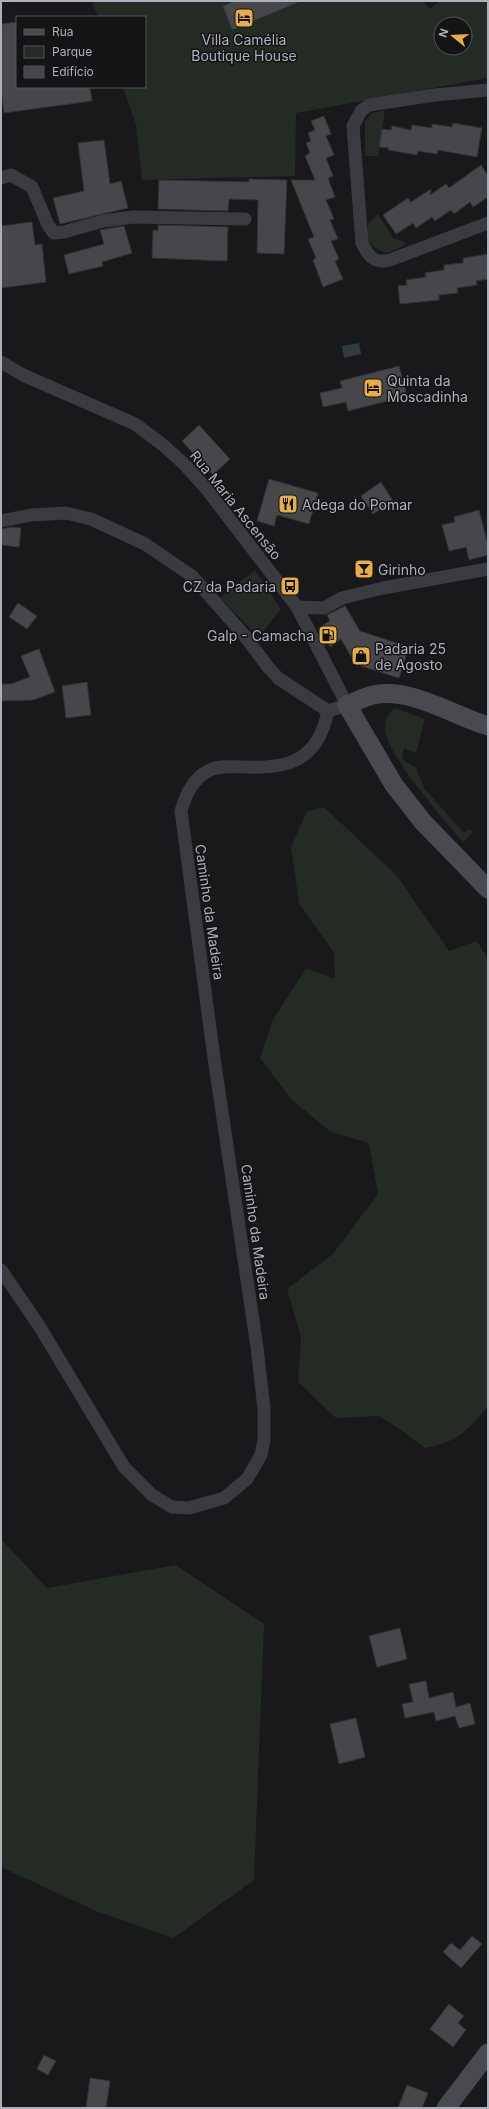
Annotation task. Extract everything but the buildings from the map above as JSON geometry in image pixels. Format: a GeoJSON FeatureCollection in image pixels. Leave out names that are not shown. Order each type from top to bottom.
{"type":"FeatureCollection","features":[{"type":"Feature","properties":{"kind":"main road"},"geometry":{"type":"LineString","coordinates":[[488,726],[414,698],[398,695],[372,695],[347,705],[394,785],[423,822],[488,889]]}},
{"type":"Feature","properties":{"kind":"main road"},"geometry":{"type":"LineString","coordinates":[[446,2108],[488,2053]]}},
{"type":"Feature","properties":{"kind":"street"},"geometry":{"type":"LineString","coordinates":[[488,90],[434,95],[369,106],[361,111],[353,126],[362,243],[372,259],[382,262],[390,260],[488,223]]}},
{"type":"Feature","properties":{"kind":"street"},"geometry":{"type":"LineString","coordinates":[[1,178],[11,176],[32,187],[48,226],[54,233],[64,232],[103,221],[134,217],[246,219]]}},
{"type":"Feature","properties":{"kind":"street","name":"Rua Maria Ascensão"},"geometry":{"type":"LineString","coordinates":[[1,362],[23,375],[135,424],[164,445],[184,464],[205,487],[297,607],[347,705]]}},
{"type":"Feature","properties":{"kind":"street"},"geometry":{"type":"LineString","coordinates":[[1,521],[31,515],[66,513],[90,519],[145,544],[192,576],[244,635],[278,678],[328,711],[347,705]]}},
{"type":"Feature","properties":{"kind":"street"},"geometry":{"type":"LineString","coordinates":[[297,607],[324,608],[342,598],[383,588],[488,569]]}},
{"type":"Feature","properties":{"kind":"street","name":"Caminho da Madeira"},"geometry":{"type":"LineString","coordinates":[[1,1270],[38,1324],[124,1467],[152,1495],[172,1507],[195,1506],[224,1498],[247,1479],[261,1455],[264,1440],[264,1409],[256,1340],[214,1058],[181,811],[186,796],[196,780],[210,769],[224,767],[274,767],[296,762],[304,756],[320,736],[328,711]]}},
{"type":"Feature","properties":{"kind":"green space"},"geometry":{"type":"Polygon","coordinates":[[[92,1],[423,1],[430,9],[440,1],[488,1],[488,78],[296,113],[295,176],[142,180],[136,125],[123,88],[146,88],[146,16],[98,16],[92,1]]]}},
{"type":"Feature","properties":{"kind":"green space"},"geometry":{"type":"Polygon","coordinates":[[[385,110],[378,156],[365,156],[365,121],[372,113],[385,110]]]}},
{"type":"Feature","properties":{"kind":"green space"},"geometry":{"type":"Polygon","coordinates":[[[378,214],[393,238],[403,241],[406,245],[386,253],[375,248],[370,243],[368,224],[378,214]]]}},
{"type":"Feature","properties":{"kind":"green space"},"geometry":{"type":"Polygon","coordinates":[[[255,570],[281,609],[263,632],[252,630],[220,598],[255,570]]]}},
{"type":"Feature","properties":{"kind":"green space"},"geometry":{"type":"Polygon","coordinates":[[[394,708],[425,719],[416,753],[404,748],[402,759],[416,768],[424,788],[464,833],[470,829],[473,832],[463,842],[418,788],[388,741],[385,723],[388,715],[394,708]]]}},
{"type":"Feature","properties":{"kind":"green space"},"geometry":{"type":"Polygon","coordinates":[[[324,807],[397,876],[449,951],[477,941],[488,959],[488,1407],[474,1423],[454,1439],[436,1446],[425,1448],[379,1416],[336,1418],[298,1382],[301,1337],[287,1289],[333,1254],[378,1194],[369,1143],[331,1132],[292,1100],[260,1058],[273,1020],[306,968],[335,979],[334,953],[299,903],[291,847],[307,811],[324,807]]]}},
{"type":"Feature","properties":{"kind":"green space"},"geometry":{"type":"Polygon","coordinates":[[[1,1539],[47,1588],[176,1565],[264,1624],[254,1880],[173,1938],[96,1911],[1,1867],[1,1539]]]}},
{"type":"Feature","properties":{"kind":"shaded area"},"geometry":{"type":"Polygon","coordinates":[[[359,343],[361,354],[344,358],[342,346],[359,343]]]}},
{"type":"Feature","properties":{"kind":"place","name":"Villa Camélia Boutique House"},"geometry":{"type":"Point","coordinates":[244,18]}},
{"type":"Feature","properties":{"kind":"place","name":"Quinta da Moscadinha"},"geometry":{"type":"Point","coordinates":[373,388]}},
{"type":"Feature","properties":{"kind":"place","name":"Adega do Pomar"},"geometry":{"type":"Point","coordinates":[288,504]}},
{"type":"Feature","properties":{"kind":"place","name":"Girinho"},"geometry":{"type":"Point","coordinates":[364,569]}},
{"type":"Feature","properties":{"kind":"place","name":"CZ da Padaria"},"geometry":{"type":"Point","coordinates":[290,586]}},
{"type":"Feature","properties":{"kind":"place","name":"Galp - Camacha"},"geometry":{"type":"Point","coordinates":[328,635]}},
{"type":"Feature","properties":{"kind":"place","name":"Padaria 25 de Agosto"},"geometry":{"type":"Point","coordinates":[361,656]}}]}
